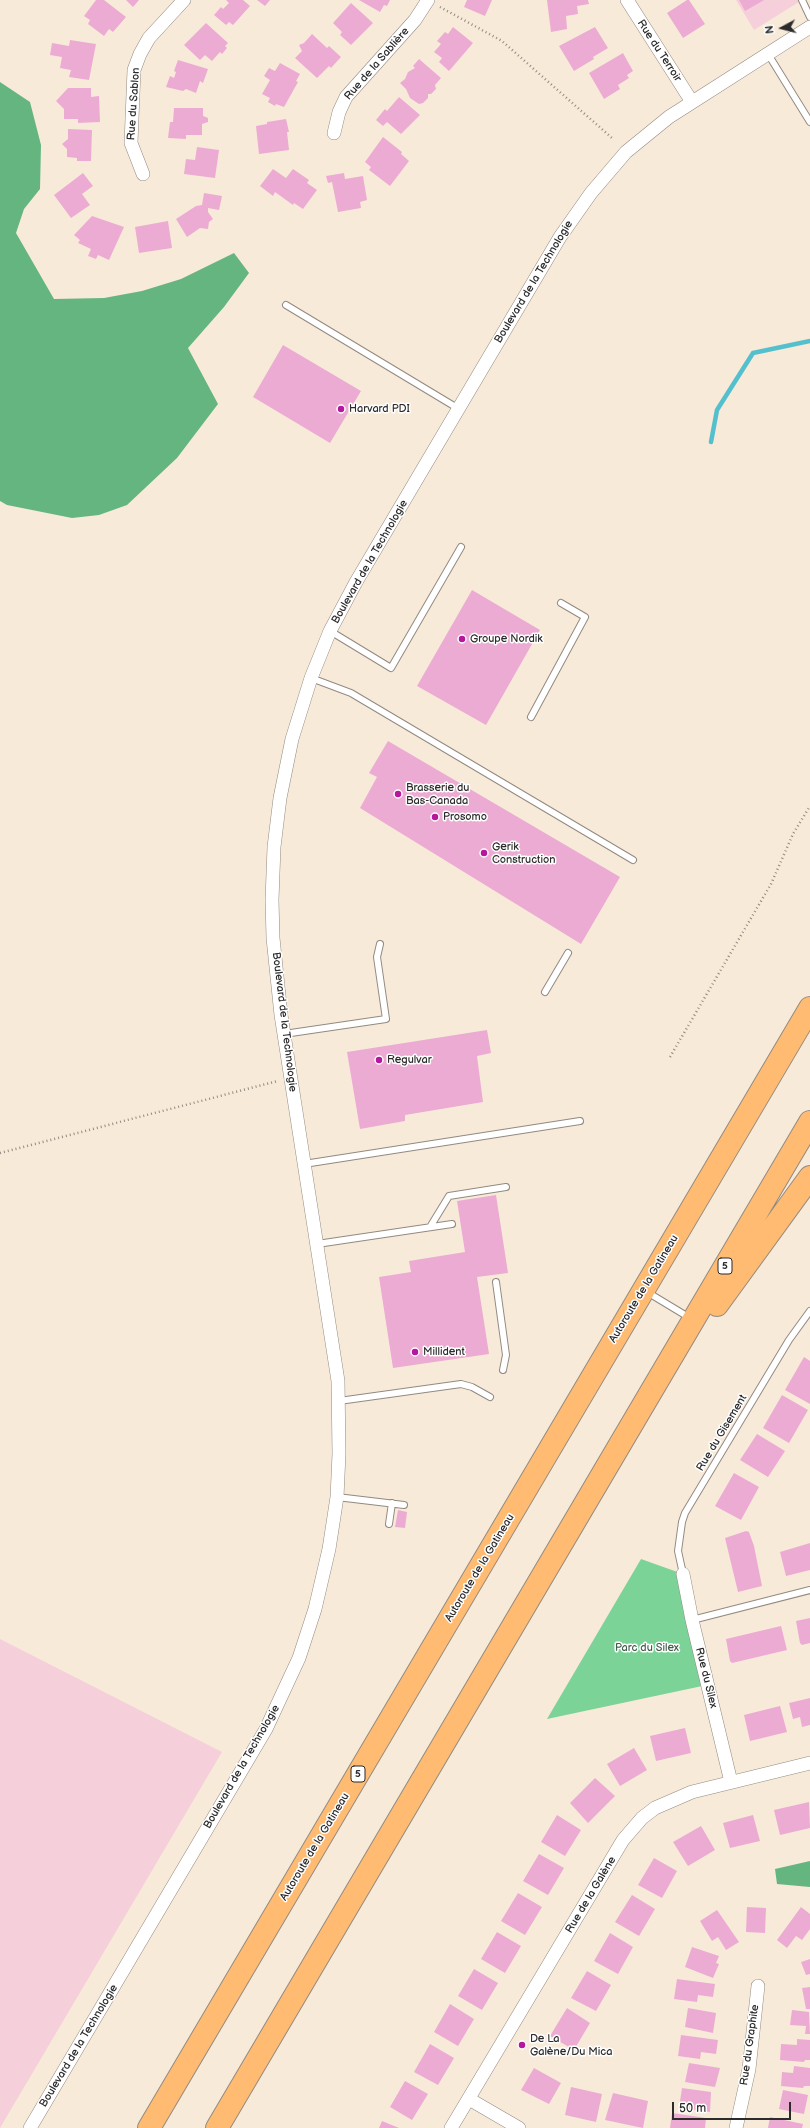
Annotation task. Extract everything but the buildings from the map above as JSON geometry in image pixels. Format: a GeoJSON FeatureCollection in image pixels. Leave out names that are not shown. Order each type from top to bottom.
{"type":"FeatureCollection","features":[{"type":"Feature","properties":{"kind":"highway","name":"Autoroute de la Gatineau"},"geometry":{"type":"LineString","coordinates":[[149,2128],[810,1008]]}},
{"type":"Feature","properties":{"kind":"highway","name":"5"},"geometry":{"type":"LineString","coordinates":[[217,2128],[640,1411],[696,1321],[810,1122]]}},
{"type":"Feature","properties":{"kind":"highway"},"geometry":{"type":"LineString","coordinates":[[640,1411],[810,1177]]}},
{"type":"Feature","properties":{"kind":"street","name":"Rue du Sablon"},"geometry":{"type":"LineString","coordinates":[[143,174],[131,143],[134,70],[140,54],[149,38],[184,0]]}},
{"type":"Feature","properties":{"kind":"street","name":"Rue du Terroir"},"geometry":{"type":"LineString","coordinates":[[627,0],[692,102]]}},
{"type":"Feature","properties":{"kind":"street","name":"Rue de la Sablière"},"geometry":{"type":"LineString","coordinates":[[334,133],[339,112],[346,97],[415,20],[434,3]]}},
{"type":"Feature","properties":{"kind":"street","name":"Boulevard de la Technologie"},"geometry":{"type":"LineString","coordinates":[[30,2128],[259,1741],[289,1683],[309,1628],[321,1586],[329,1549],[337,1496],[339,1401],[335,1355],[284,1034],[273,938],[272,900],[274,847],[280,798],[292,739],[311,678],[330,631],[356,582],[560,236],[587,198],[614,165],[636,143],[692,102],[810,27]]}},
{"type":"Feature","properties":{"kind":"street","name":"Rue du Silex"},"geometry":{"type":"LineString","coordinates":[[683,1574],[692,1620],[731,1782]]}},
{"type":"Feature","properties":{"kind":"street","name":"Rue de la Galène"},"geometry":{"type":"LineString","coordinates":[[451,2128],[632,1828],[642,1818],[670,1800],[731,1782],[810,1763]]}},
{"type":"Feature","properties":{"kind":"street","name":"Rue du Graphite"},"geometry":{"type":"LineString","coordinates":[[736,2128],[749,2069],[758,1986]]}},
{"type":"Feature","properties":{"kind":"street"},"geometry":{"type":"LineString","coordinates":[[469,2099],[519,2128]]}},
{"type":"Feature","properties":{"kind":"lane"},"geometry":{"type":"LineString","coordinates":[[802,0],[810,17]]}},
{"type":"Feature","properties":{"kind":"lane"},"geometry":{"type":"LineString","coordinates":[[768,54],[810,122]]}},
{"type":"Feature","properties":{"kind":"lane"},"geometry":{"type":"LineString","coordinates":[[286,305],[459,409]]}},
{"type":"Feature","properties":{"kind":"lane"},"geometry":{"type":"LineString","coordinates":[[330,631],[391,668],[462,546]]}},
{"type":"Feature","properties":{"kind":"lane"},"geometry":{"type":"LineString","coordinates":[[530,717],[585,617],[561,603]]}},
{"type":"Feature","properties":{"kind":"lane"},"geometry":{"type":"LineString","coordinates":[[311,678],[351,693],[633,860]]}},
{"type":"Feature","properties":{"kind":"lane"},"geometry":{"type":"LineString","coordinates":[[284,1034],[386,1019],[377,958],[380,944]]}},
{"type":"Feature","properties":{"kind":"lane"},"geometry":{"type":"LineString","coordinates":[[545,992],[568,953]]}},
{"type":"Feature","properties":{"kind":"lane"},"geometry":{"type":"LineString","coordinates":[[304,1164],[580,1121]]}},
{"type":"Feature","properties":{"kind":"lane"},"geometry":{"type":"LineString","coordinates":[[430,1227],[449,1196],[506,1187]]}},
{"type":"Feature","properties":{"kind":"lane"},"geometry":{"type":"LineString","coordinates":[[317,1244],[452,1224]]}},
{"type":"Feature","properties":{"kind":"lane"},"geometry":{"type":"LineString","coordinates":[[496,1282],[506,1355],[503,1370]]}},
{"type":"Feature","properties":{"kind":"lane"},"geometry":{"type":"LineString","coordinates":[[644,1290],[696,1321]]}},
{"type":"Feature","properties":{"kind":"lane","name":"Rue du Gisement"},"geometry":{"type":"LineString","coordinates":[[683,1574],[678,1551],[682,1522],[685,1513],[789,1340],[810,1311]]}},
{"type":"Feature","properties":{"kind":"lane"},"geometry":{"type":"LineString","coordinates":[[339,1401],[461,1384],[472,1387],[490,1397]]}},
{"type":"Feature","properties":{"kind":"lane"},"geometry":{"type":"LineString","coordinates":[[337,1496],[404,1505]]}},
{"type":"Feature","properties":{"kind":"lane"},"geometry":{"type":"LineString","coordinates":[[389,1524],[392,1503]]}},
{"type":"Feature","properties":{"kind":"lane"},"geometry":{"type":"LineString","coordinates":[[692,1620],[810,1590]]}},
{"type":"Feature","properties":{"kind":"path"},"geometry":{"type":"LineString","coordinates":[[434,3],[502,40],[612,138]]}},
{"type":"Feature","properties":{"kind":"path"},"geometry":{"type":"LineString","coordinates":[[670,1058],[771,884],[793,834],[810,806]]}},
{"type":"Feature","properties":{"kind":"path"},"geometry":{"type":"LineString","coordinates":[[0,1153],[291,1078]]}},
{"type":"Feature","properties":{"kind":"shaded area"},"geometry":{"type":"Polygon","coordinates":[[[736,0],[802,0],[754,30],[736,0]]]}},
{"type":"Feature","properties":{"kind":"shaded area"},"geometry":{"type":"Polygon","coordinates":[[[0,1639],[222,1752],[0,2128],[0,1639]]]}},
{"type":"Feature","properties":{"kind":"green space"},"geometry":{"type":"Polygon","coordinates":[[[0,82],[30,102],[41,145],[40,189],[24,209],[16,233],[54,299],[104,298],[142,291],[181,279],[234,253],[249,273],[224,307],[188,348],[218,404],[177,458],[127,505],[99,515],[72,518],[7,505],[0,501],[0,82]]]}},
{"type":"Feature","properties":{"kind":"green space","name":"Parc du Silex"},"geometry":{"type":"Polygon","coordinates":[[[641,1559],[683,1574],[707,1685],[547,1719],[641,1559]]]}},
{"type":"Feature","properties":{"kind":"green space"},"geometry":{"type":"Polygon","coordinates":[[[810,1861],[810,1887],[777,1884],[775,1869],[810,1861]]]}},
{"type":"Feature","properties":{"kind":"waterway"},"geometry":{"type":"LineString","coordinates":[[711,442],[717,410],[753,353],[810,341]]}},
{"type":"Feature","properties":{"kind":"place","name":"Harvard PDI"},"geometry":{"type":"Point","coordinates":[341,409]}},
{"type":"Feature","properties":{"kind":"place","name":"Groupe Nordik"},"geometry":{"type":"Point","coordinates":[462,639]}},
{"type":"Feature","properties":{"kind":"place","name":"Brasserie du Bas-Canada"},"geometry":{"type":"Point","coordinates":[398,794]}},
{"type":"Feature","properties":{"kind":"place","name":"Prosomo"},"geometry":{"type":"Point","coordinates":[435,817]}},
{"type":"Feature","properties":{"kind":"place","name":"Gerik Construction"},"geometry":{"type":"Point","coordinates":[484,853]}},
{"type":"Feature","properties":{"kind":"place","name":"Regulvar"},"geometry":{"type":"Point","coordinates":[379,1060]}},
{"type":"Feature","properties":{"kind":"place","name":"Millident"},"geometry":{"type":"Point","coordinates":[415,1352]}},
{"type":"Feature","properties":{"kind":"place","name":"De La Galène/Du Mica"},"geometry":{"type":"Point","coordinates":[522,2045]}}]}
